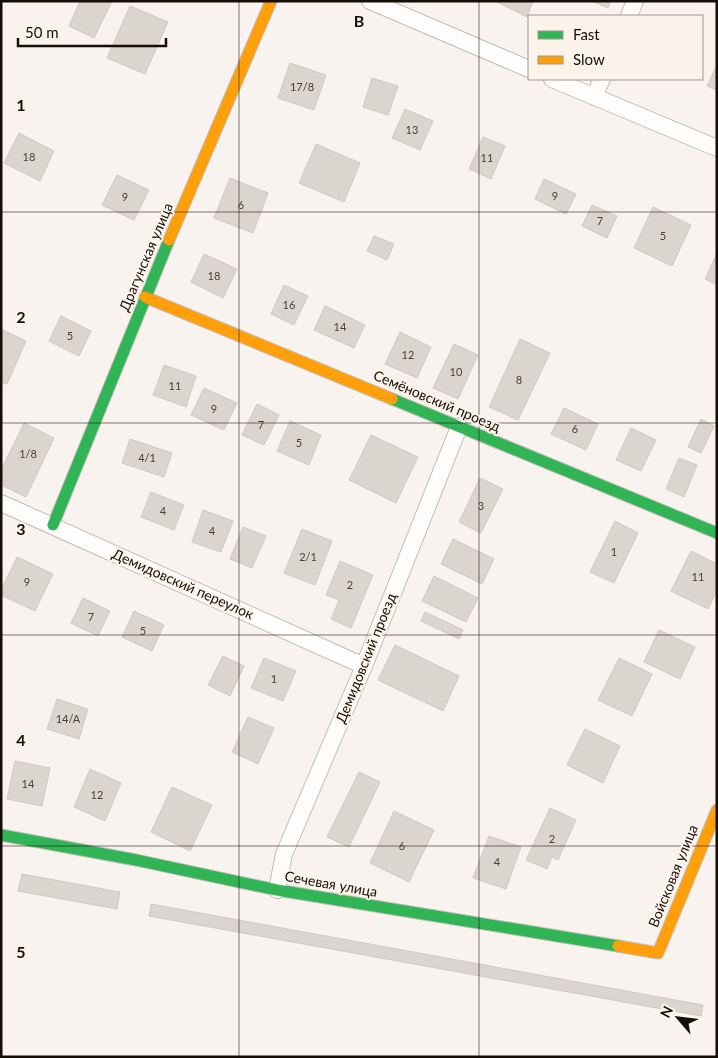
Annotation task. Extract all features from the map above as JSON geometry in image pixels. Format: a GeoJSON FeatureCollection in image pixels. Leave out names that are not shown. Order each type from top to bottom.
{"type":"FeatureCollection","features":[{"type":"Feature","properties":{"kind":"street","name":"Драгунская улица"},"geometry":{"type":"LineString","coordinates":[[53,525],[146,296],[271,1]]}},
{"type":"Feature","properties":{"kind":"street"},"geometry":{"type":"LineString","coordinates":[[370,1],[528,69]]}},
{"type":"Feature","properties":{"kind":"street"},"geometry":{"type":"LineString","coordinates":[[629,15],[635,1]]}},
{"type":"Feature","properties":{"kind":"street"},"geometry":{"type":"LineString","coordinates":[[554,80],[717,148]]}},
{"type":"Feature","properties":{"kind":"street"},"geometry":{"type":"LineString","coordinates":[[594,97],[602,80]]}},
{"type":"Feature","properties":{"kind":"street","name":"Семёновский проезд"},"geometry":{"type":"LineString","coordinates":[[146,296],[717,533]]}},
{"type":"Feature","properties":{"kind":"street","name":"Демидовский проезд"},"geometry":{"type":"LineString","coordinates":[[277,890],[284,854],[364,666],[459,427]]}},
{"type":"Feature","properties":{"kind":"street","name":"Демидовский переулок"},"geometry":{"type":"LineString","coordinates":[[1,503],[364,666]]}},
{"type":"Feature","properties":{"kind":"street","name":"Войсковая улица"},"geometry":{"type":"LineString","coordinates":[[658,953],[717,810]]}},
{"type":"Feature","properties":{"kind":"street","name":"Сечевая улица"},"geometry":{"type":"LineString","coordinates":[[1,835],[136,860],[277,890],[658,953]]}},
{"type":"Feature","properties":{"kind":"building"},"geometry":{"type":"Polygon","coordinates":[[[80,1],[112,1],[94,38],[69,26],[80,1]]]}},
{"type":"Feature","properties":{"kind":"building"},"geometry":{"type":"Polygon","coordinates":[[[495,1],[533,1],[527,17],[495,1]]]}},
{"type":"Feature","properties":{"kind":"building"},"geometry":{"type":"Polygon","coordinates":[[[592,1],[611,1],[608,8],[592,1]]]}},
{"type":"Feature","properties":{"kind":"building"},"geometry":{"type":"Polygon","coordinates":[[[130,6],[168,22],[145,74],[107,58],[130,6]]]}},
{"type":"Feature","properties":{"kind":"building"},"geometry":{"type":"Polygon","coordinates":[[[290,63],[326,75],[314,110],[278,98],[290,63]]]}},
{"type":"Feature","properties":{"kind":"building"},"geometry":{"type":"Polygon","coordinates":[[[717,65],[717,90],[707,86],[717,65]]]}},
{"type":"Feature","properties":{"kind":"building"},"geometry":{"type":"Polygon","coordinates":[[[372,78],[398,86],[388,115],[363,107],[372,78]]]}},
{"type":"Feature","properties":{"kind":"building"},"geometry":{"type":"Polygon","coordinates":[[[405,109],[433,121],[420,150],[392,138],[405,109]]]}},
{"type":"Feature","properties":{"kind":"building"},"geometry":{"type":"Polygon","coordinates":[[[19,133],[54,151],[40,181],[4,163],[19,133]]]}},
{"type":"Feature","properties":{"kind":"building"},"geometry":{"type":"Polygon","coordinates":[[[483,137],[505,146],[491,179],[469,169],[483,137]]]}},
{"type":"Feature","properties":{"kind":"building"},"geometry":{"type":"Polygon","coordinates":[[[316,144],[360,163],[344,202],[299,183],[316,144]]]}},
{"type":"Feature","properties":{"kind":"building"},"geometry":{"type":"Polygon","coordinates":[[[117,175],[149,190],[134,220],[102,205],[117,175]]]}},
{"type":"Feature","properties":{"kind":"building"},"geometry":{"type":"Polygon","coordinates":[[[230,178],[268,193],[253,233],[214,218],[230,178]]]}},
{"type":"Feature","properties":{"kind":"building"},"geometry":{"type":"Polygon","coordinates":[[[544,179],[576,194],[566,214],[535,199],[544,179]]]}},
{"type":"Feature","properties":{"kind":"building"},"geometry":{"type":"Polygon","coordinates":[[[592,205],[617,216],[607,238],[582,226],[592,205]]]}},
{"type":"Feature","properties":{"kind":"building"},"geometry":{"type":"Polygon","coordinates":[[[653,207],[691,225],[672,266],[634,248],[653,207]]]}},
{"type":"Feature","properties":{"kind":"building"},"geometry":{"type":"Polygon","coordinates":[[[374,236],[394,244],[387,260],[367,251],[374,236]]]}},
{"type":"Feature","properties":{"kind":"building"},"geometry":{"type":"Polygon","coordinates":[[[717,253],[717,285],[705,279],[717,253]]]}},
{"type":"Feature","properties":{"kind":"building"},"geometry":{"type":"Polygon","coordinates":[[[204,254],[237,269],[223,298],[191,282],[204,254]]]}},
{"type":"Feature","properties":{"kind":"building"},"geometry":{"type":"Polygon","coordinates":[[[284,285],[308,296],[294,325],[271,314],[284,285]]]}},
{"type":"Feature","properties":{"kind":"building"},"geometry":{"type":"Polygon","coordinates":[[[325,306],[365,325],[354,348],[314,330],[325,306]]]}},
{"type":"Feature","properties":{"kind":"building"},"geometry":{"type":"Polygon","coordinates":[[[61,316],[91,331],[79,356],[49,341],[61,316]]]}},
{"type":"Feature","properties":{"kind":"building"},"geometry":{"type":"Polygon","coordinates":[[[1,329],[26,341],[7,384],[1,382],[1,329]]]}},
{"type":"Feature","properties":{"kind":"building"},"geometry":{"type":"Polygon","coordinates":[[[400,332],[431,347],[417,378],[385,364],[400,332]]]}},
{"type":"Feature","properties":{"kind":"building"},"geometry":{"type":"Polygon","coordinates":[[[520,339],[550,353],[518,420],[489,407],[520,339]]]}},
{"type":"Feature","properties":{"kind":"building"},"geometry":{"type":"Polygon","coordinates":[[[454,344],[478,355],[458,399],[433,388],[454,344]]]}},
{"type":"Feature","properties":{"kind":"building"},"geometry":{"type":"Polygon","coordinates":[[[164,365],[196,376],[186,407],[153,395],[164,365]]]}},
{"type":"Feature","properties":{"kind":"building"},"geometry":{"type":"Polygon","coordinates":[[[204,388],[237,403],[224,430],[191,415],[204,388]]]}},
{"type":"Feature","properties":{"kind":"building"},"geometry":{"type":"Polygon","coordinates":[[[257,404],[279,415],[264,445],[242,435],[257,404]]]}},
{"type":"Feature","properties":{"kind":"building"},"geometry":{"type":"Polygon","coordinates":[[[564,408],[598,424],[586,450],[551,434],[564,408]]]}},
{"type":"Feature","properties":{"kind":"building"},"geometry":{"type":"Polygon","coordinates":[[[701,419],[714,426],[701,453],[688,447],[701,419]]]}},
{"type":"Feature","properties":{"kind":"building"},"geometry":{"type":"Polygon","coordinates":[[[290,421],[321,435],[309,465],[277,451],[290,421]]]}},
{"type":"Feature","properties":{"kind":"building"},"geometry":{"type":"Polygon","coordinates":[[[24,423],[54,438],[26,497],[1,485],[1,470],[24,423]]]}},
{"type":"Feature","properties":{"kind":"building"},"geometry":{"type":"Polygon","coordinates":[[[631,428],[656,440],[641,471],[616,460],[631,428]]]}},
{"type":"Feature","properties":{"kind":"building"},"geometry":{"type":"Polygon","coordinates":[[[371,435],[418,457],[396,503],[349,480],[371,435]]]}},
{"type":"Feature","properties":{"kind":"building"},"geometry":{"type":"Polygon","coordinates":[[[130,439],[172,453],[164,477],[122,463],[130,439]]]}},
{"type":"Feature","properties":{"kind":"building"},"geometry":{"type":"Polygon","coordinates":[[[679,458],[697,465],[684,497],[666,489],[679,458]]]}},
{"type":"Feature","properties":{"kind":"building"},"geometry":{"type":"Polygon","coordinates":[[[480,478],[503,489],[481,533],[459,522],[480,478]]]}},
{"type":"Feature","properties":{"kind":"building"},"geometry":{"type":"Polygon","coordinates":[[[151,492],[184,505],[174,530],[141,517],[151,492]]]}},
{"type":"Feature","properties":{"kind":"building"},"geometry":{"type":"Polygon","coordinates":[[[203,510],[233,521],[221,552],[192,542],[203,510]]]}},
{"type":"Feature","properties":{"kind":"building"},"geometry":{"type":"Polygon","coordinates":[[[615,521],[638,533],[614,583],[590,572],[615,521]]]}},
{"type":"Feature","properties":{"kind":"building"},"geometry":{"type":"Polygon","coordinates":[[[243,527],[266,536],[252,568],[230,559],[243,527]]]}},
{"type":"Feature","properties":{"kind":"building"},"geometry":{"type":"Polygon","coordinates":[[[302,529],[332,541],[315,585],[284,573],[302,529]]]}},
{"type":"Feature","properties":{"kind":"building"},"geometry":{"type":"Polygon","coordinates":[[[453,539],[494,559],[482,584],[441,564],[453,539]]]}},
{"type":"Feature","properties":{"kind":"building"},"geometry":{"type":"Polygon","coordinates":[[[691,551],[717,564],[717,590],[708,609],[671,591],[691,551]]]}},
{"type":"Feature","properties":{"kind":"building"},"geometry":{"type":"Polygon","coordinates":[[[17,557],[53,574],[35,611],[1,595],[1,590],[17,557]]]}},
{"type":"Feature","properties":{"kind":"building"},"geometry":{"type":"Polygon","coordinates":[[[340,561],[373,575],[351,628],[331,619],[339,600],[326,595],[340,561]]]}},
{"type":"Feature","properties":{"kind":"building"},"geometry":{"type":"Polygon","coordinates":[[[434,576],[478,598],[466,622],[422,601],[434,576]]]}},
{"type":"Feature","properties":{"kind":"building"},"geometry":{"type":"Polygon","coordinates":[[[83,598],[110,611],[98,636],[71,623],[83,598]]]}},
{"type":"Feature","properties":{"kind":"building"},"geometry":{"type":"Polygon","coordinates":[[[134,611],[164,625],[152,651],[122,637],[134,611]]]}},
{"type":"Feature","properties":{"kind":"building"},"geometry":{"type":"Polygon","coordinates":[[[425,612],[463,630],[459,639],[421,621],[425,612]]]}},
{"type":"Feature","properties":{"kind":"building"},"geometry":{"type":"Polygon","coordinates":[[[659,630],[695,647],[680,679],[644,662],[659,630]]]}},
{"type":"Feature","properties":{"kind":"building"},"geometry":{"type":"Polygon","coordinates":[[[395,645],[459,676],[443,711],[378,680],[395,645]]]}},
{"type":"Feature","properties":{"kind":"building"},"geometry":{"type":"Polygon","coordinates":[[[223,656],[244,666],[230,696],[208,685],[223,656]]]}},
{"type":"Feature","properties":{"kind":"building"},"geometry":{"type":"Polygon","coordinates":[[[264,658],[296,671],[283,701],[251,688],[264,658]]]}},
{"type":"Feature","properties":{"kind":"building"},"geometry":{"type":"Polygon","coordinates":[[[619,658],[652,674],[632,716],[598,700],[619,658]]]}},
{"type":"Feature","properties":{"kind":"building"},"geometry":{"type":"Polygon","coordinates":[[[57,699],[88,709],[79,739],[47,729],[57,699]]]}},
{"type":"Feature","properties":{"kind":"building"},"geometry":{"type":"Polygon","coordinates":[[[248,717],[274,728],[258,764],[232,752],[248,717]]]}},
{"type":"Feature","properties":{"kind":"building"},"geometry":{"type":"Polygon","coordinates":[[[585,729],[620,746],[603,783],[567,765],[585,729]]]}},
{"type":"Feature","properties":{"kind":"building"},"geometry":{"type":"Polygon","coordinates":[[[15,761],[50,768],[42,806],[7,799],[15,761]]]}},
{"type":"Feature","properties":{"kind":"building"},"geometry":{"type":"Polygon","coordinates":[[[90,769],[121,783],[105,821],[74,807],[90,769]]]}},
{"type":"Feature","properties":{"kind":"building"},"geometry":{"type":"Polygon","coordinates":[[[359,772],[380,782],[349,847],[327,837],[359,772]]]}},
{"type":"Feature","properties":{"kind":"building"},"geometry":{"type":"Polygon","coordinates":[[[172,787],[212,805],[190,851],[151,832],[172,787]]]}},
{"type":"Feature","properties":{"kind":"building"},"geometry":{"type":"Polygon","coordinates":[[[550,808],[576,820],[558,860],[552,857],[547,869],[526,860],[550,808]]]}},
{"type":"Feature","properties":{"kind":"building"},"geometry":{"type":"Polygon","coordinates":[[[394,811],[434,830],[409,882],[370,863],[394,811]]]}},
{"type":"Feature","properties":{"kind":"building"},"geometry":{"type":"Polygon","coordinates":[[[489,836],[521,847],[506,889],[473,878],[489,836]]]}},
{"type":"Feature","properties":{"kind":"building"},"geometry":{"type":"Polygon","coordinates":[[[22,874],[120,892],[117,909],[18,891],[22,874]]]}},
{"type":"Feature","properties":{"kind":"building"},"geometry":{"type":"Polygon","coordinates":[[[151,904],[703,1005],[701,1016],[149,916],[151,904]]]}},
{"type":"Feature","properties":{"kind":"traffic: fast"},"geometry":{"type":"LineString","coordinates":[[53,525],[169,240]]}},
{"type":"Feature","properties":{"kind":"traffic: fast"},"geometry":{"type":"LineString","coordinates":[[392,399],[717,533]]}},
{"type":"Feature","properties":{"kind":"traffic: fast"},"geometry":{"type":"LineString","coordinates":[[1,835],[136,860],[277,890],[618,946]]}},
{"type":"Feature","properties":{"kind":"traffic: slow"},"geometry":{"type":"LineString","coordinates":[[169,240],[271,1]]}},
{"type":"Feature","properties":{"kind":"traffic: slow"},"geometry":{"type":"LineString","coordinates":[[145,297],[392,399]]}},
{"type":"Feature","properties":{"kind":"traffic: slow"},"geometry":{"type":"LineString","coordinates":[[618,946],[658,953],[717,810]]}}]}
